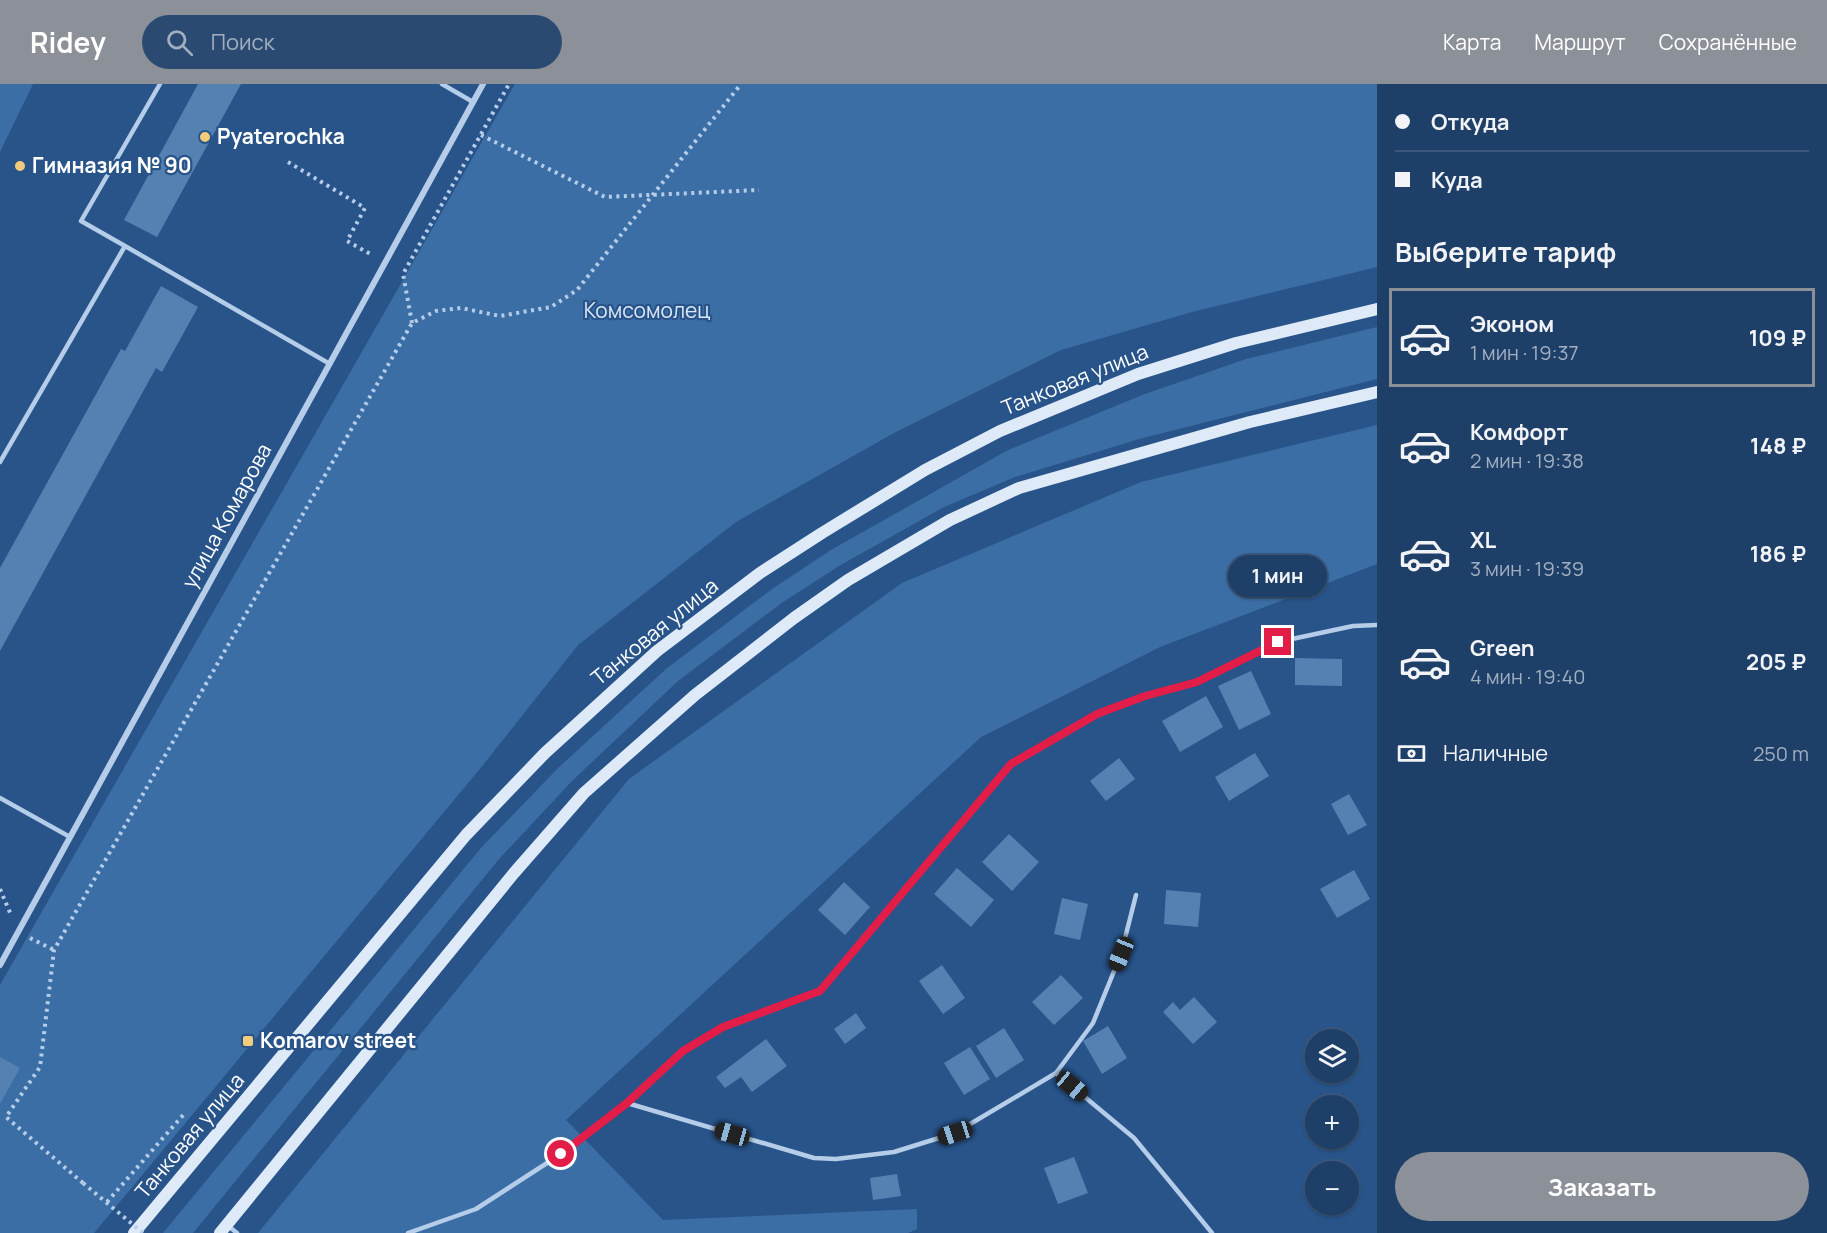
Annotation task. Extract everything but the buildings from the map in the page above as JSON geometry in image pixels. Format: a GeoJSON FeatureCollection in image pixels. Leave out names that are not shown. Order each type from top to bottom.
{"type":"FeatureCollection","features":[{"type":"Feature","properties":{"kind":"main road","name":"Танковая улица"},"geometry":{"type":"LineString","coordinates":[[134,1233],[466,835],[545,753],[657,651],[760,573],[822,532],[925,470],[1000,431],[1138,374],[1236,343],[1377,309]]}},
{"type":"Feature","properties":{"kind":"main road"},"geometry":{"type":"LineString","coordinates":[[228,1230],[514,873],[584,793],[695,695],[794,618],[848,580],[940,526],[1019,488],[1250,423],[1377,392]]}},
{"type":"Feature","properties":{"kind":"street","name":"улица Комарова"},"geometry":{"type":"LineString","coordinates":[[0,965],[483,84]]}},
{"type":"Feature","properties":{"kind":"lane"},"geometry":{"type":"LineString","coordinates":[[160,84],[81,221],[330,364]]}},
{"type":"Feature","properties":{"kind":"lane"},"geometry":{"type":"LineString","coordinates":[[441,84],[473,102]]}},
{"type":"Feature","properties":{"kind":"lane"},"geometry":{"type":"LineString","coordinates":[[0,462],[125,246]]}},
{"type":"Feature","properties":{"kind":"lane"},"geometry":{"type":"LineString","coordinates":[[408,1233],[476,1209],[561,1154],[627,1103],[683,1051],[723,1027],[820,991],[1011,764],[1097,714],[1145,696],[1197,682],[1278,642],[1353,626],[1377,626]]}},
{"type":"Feature","properties":{"kind":"lane"},"geometry":{"type":"LineString","coordinates":[[0,798],[70,837]]}},
{"type":"Feature","properties":{"kind":"lane"},"geometry":{"type":"LineString","coordinates":[[627,1103],[814,1158],[836,1159],[894,1152],[955,1133],[1056,1073],[1093,1023],[1121,954],[1136,895]]}},
{"type":"Feature","properties":{"kind":"lane"},"geometry":{"type":"LineString","coordinates":[[1056,1073],[1134,1138],[1212,1233]]}},
{"type":"Feature","properties":{"kind":"path"},"geometry":{"type":"LineString","coordinates":[[412,323],[403,274],[509,84]]}},
{"type":"Feature","properties":{"kind":"path"},"geometry":{"type":"LineString","coordinates":[[143,1233],[6,1117],[40,1067],[54,950],[412,323],[436,311],[461,308],[500,316],[551,307],[577,290],[741,84]]}},
{"type":"Feature","properties":{"kind":"path"},"geometry":{"type":"LineString","coordinates":[[481,135],[605,197],[759,190]]}},
{"type":"Feature","properties":{"kind":"path"},"geometry":{"type":"LineString","coordinates":[[288,162],[365,208],[347,241],[403,274]]}},
{"type":"Feature","properties":{"kind":"path"},"geometry":{"type":"LineString","coordinates":[[107,1202],[184,1114]]}},
{"type":"Feature","properties":{"kind":"green space"},"geometry":{"type":"Polygon","coordinates":[[[0,84],[33,84],[0,152],[0,84]]]}},
{"type":"Feature","properties":{"kind":"green space","name":"Комсомолец"},"geometry":{"type":"Polygon","coordinates":[[[515,84],[1377,84],[1377,267],[1192,312],[1061,350],[894,433],[736,522],[578,645],[483,765],[94,1233],[0,1233],[0,985],[515,84]]]}},
{"type":"Feature","properties":{"kind":"green space"},"geometry":{"type":"Polygon","coordinates":[[[1377,327],[1377,379],[1139,439],[1015,477],[944,507],[839,566],[783,602],[678,681],[572,781],[499,859],[193,1233],[163,1233],[481,848],[558,768],[666,669],[772,589],[831,550],[1008,450],[1145,394],[1246,359],[1377,327]]]}},
{"type":"Feature","properties":{"kind":"green space"},"geometry":{"type":"Polygon","coordinates":[[[1377,425],[1377,564],[1160,647],[981,737],[566,1120],[663,1220],[917,1209],[917,1229],[908,1233],[258,1233],[629,779],[902,583],[1141,482],[1377,425]]]}},
{"type":"Feature","properties":{"kind":"place","name":"Pyaterochka"},"geometry":{"type":"Point","coordinates":[205,137]}},
{"type":"Feature","properties":{"kind":"place","name":"Гимназия № 90"},"geometry":{"type":"Point","coordinates":[20,166]}},
{"type":"Feature","properties":{"kind":"place","name":"Komarov street"},"geometry":{"type":"Point","coordinates":[248,1041]}},
{"type":"Feature","properties":{"kind":"route"},"geometry":{"type":"LineString","coordinates":[[561,1154],[627,1103],[683,1051],[723,1027],[820,991],[1011,764],[1097,714],[1145,696],[1197,682],[1278,642]]}}]}
